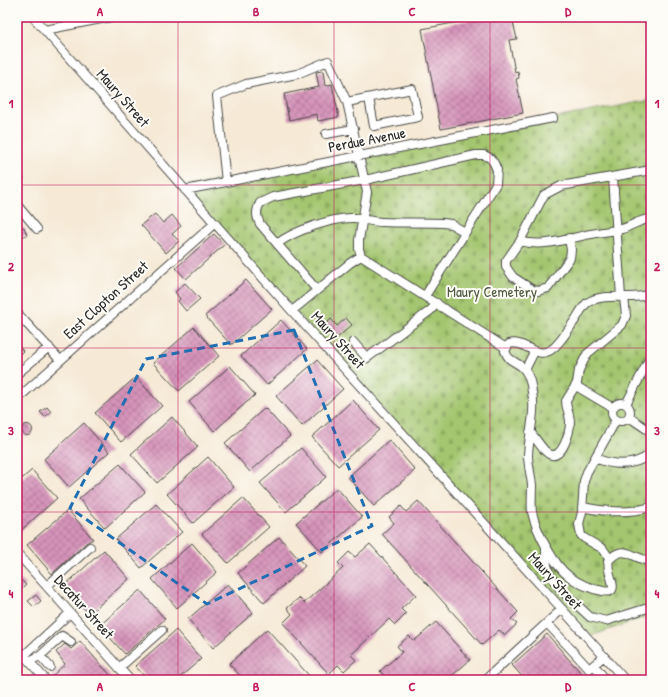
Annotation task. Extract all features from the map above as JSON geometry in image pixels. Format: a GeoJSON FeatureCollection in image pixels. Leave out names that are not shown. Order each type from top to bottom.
{"type":"FeatureCollection","features":[{"type":"Feature","properties":{"kind":"street","name":"Maury Street"},"geometry":{"type":"LineString","coordinates":[[33,17],[292,311],[562,609],[624,680]]}},
{"type":"Feature","properties":{"kind":"street"},"geometry":{"type":"LineString","coordinates":[[45,30],[114,17]]}},
{"type":"Feature","properties":{"kind":"street"},"geometry":{"type":"LineString","coordinates":[[226,182],[217,96],[246,84],[297,74],[328,61],[348,102],[365,180],[367,192],[359,240],[361,256],[506,348]]}},
{"type":"Feature","properties":{"kind":"street"},"geometry":{"type":"LineString","coordinates":[[348,102],[412,89],[418,117],[374,126],[369,98]]}},
{"type":"Feature","properties":{"kind":"street","name":"Perdue Avenue"},"geometry":{"type":"LineString","coordinates":[[185,190],[553,118]]}},
{"type":"Feature","properties":{"kind":"street"},"geometry":{"type":"LineString","coordinates":[[326,134],[354,129]]}},
{"type":"Feature","properties":{"kind":"street"},"geometry":{"type":"LineString","coordinates":[[317,290],[260,224],[257,218],[260,203],[273,197],[365,180],[463,157],[484,155],[490,158],[497,170],[496,184],[425,296]]}},
{"type":"Feature","properties":{"kind":"street"},"geometry":{"type":"LineString","coordinates":[[569,238],[571,250],[570,258],[548,288],[538,291],[533,290],[513,277],[506,267],[506,261],[520,242],[544,196],[548,193],[561,186],[651,170]]}},
{"type":"Feature","properties":{"kind":"street"},"geometry":{"type":"LineString","coordinates":[[530,432],[550,455],[559,453],[563,446],[570,424],[566,401],[576,386],[579,370],[587,354],[618,330],[625,320],[626,316],[622,297],[612,177]]}},
{"type":"Feature","properties":{"kind":"street"},"geometry":{"type":"LineString","coordinates":[[17,205],[37,229]]}},
{"type":"Feature","properties":{"kind":"street"},"geometry":{"type":"LineString","coordinates":[[277,244],[284,238],[294,233],[334,220],[354,218],[380,222],[443,222],[451,224],[465,232]]}},
{"type":"Feature","properties":{"kind":"street"},"geometry":{"type":"LineString","coordinates":[[520,242],[536,244],[617,230],[640,221],[651,219]]}},
{"type":"Feature","properties":{"kind":"street","name":"East Clopton Street"},"geometry":{"type":"LineString","coordinates":[[17,398],[214,223]]}},
{"type":"Feature","properties":{"kind":"street"},"geometry":{"type":"LineString","coordinates":[[292,311],[350,262],[361,256]]}},
{"type":"Feature","properties":{"kind":"street"},"geometry":{"type":"LineString","coordinates":[[651,295],[603,297],[587,303],[552,349],[546,352],[534,352],[516,343],[509,344],[505,351],[507,358],[525,370],[530,381],[533,402],[528,455],[532,486],[532,510],[537,529],[546,547],[560,568],[569,577],[576,581],[604,592],[609,592],[614,586],[608,561],[616,553],[621,551],[651,561]]}},
{"type":"Feature","properties":{"kind":"street"},"geometry":{"type":"LineString","coordinates":[[353,342],[367,358],[431,310],[437,303]]}},
{"type":"Feature","properties":{"kind":"street"},"geometry":{"type":"LineString","coordinates":[[17,313],[60,360]]}},
{"type":"Feature","properties":{"kind":"street"},"geometry":{"type":"LineString","coordinates":[[17,374],[49,348]]}},
{"type":"Feature","properties":{"kind":"street"},"geometry":{"type":"LineString","coordinates":[[525,370],[534,352]]}},
{"type":"Feature","properties":{"kind":"street"},"geometry":{"type":"LineString","coordinates":[[626,404],[648,368],[651,356]]}},
{"type":"Feature","properties":{"kind":"street"},"geometry":{"type":"LineString","coordinates":[[576,386],[613,408]]}},
{"type":"Feature","properties":{"kind":"street"},"geometry":{"type":"LineString","coordinates":[[620,403],[626,404],[630,409],[629,418],[622,422],[616,420],[612,415],[613,408],[620,403]]}},
{"type":"Feature","properties":{"kind":"street"},"geometry":{"type":"LineString","coordinates":[[629,418],[651,432]]}},
{"type":"Feature","properties":{"kind":"street"},"geometry":{"type":"LineString","coordinates":[[610,559],[603,550],[581,535],[579,524],[584,481],[587,472],[616,420]]}},
{"type":"Feature","properties":{"kind":"street"},"geometry":{"type":"LineString","coordinates":[[595,458],[607,463],[626,464],[640,461],[651,454]]}},
{"type":"Feature","properties":{"kind":"street"},"geometry":{"type":"LineString","coordinates":[[582,507],[620,512],[651,507]]}},
{"type":"Feature","properties":{"kind":"street"},"geometry":{"type":"LineString","coordinates":[[47,586],[90,547]]}},
{"type":"Feature","properties":{"kind":"street"},"geometry":{"type":"LineString","coordinates":[[546,547],[546,560],[550,574],[561,590],[590,617],[606,621],[651,607]]}},
{"type":"Feature","properties":{"kind":"street","name":"Decatur Street"},"geometry":{"type":"LineString","coordinates":[[17,553],[130,680]]}},
{"type":"Feature","properties":{"kind":"street"},"geometry":{"type":"LineString","coordinates":[[485,680],[562,609]]}},
{"type":"Feature","properties":{"kind":"street"},"geometry":{"type":"LineString","coordinates":[[27,658],[70,613]]}},
{"type":"Feature","properties":{"kind":"street"},"geometry":{"type":"LineString","coordinates":[[547,623],[589,669],[604,656]]}},
{"type":"Feature","properties":{"kind":"street"},"geometry":{"type":"LineString","coordinates":[[119,668],[162,630]]}},
{"type":"Feature","properties":{"kind":"street"},"geometry":{"type":"LineString","coordinates":[[17,662],[27,658],[40,656],[62,636],[70,642]]}},
{"type":"Feature","properties":{"kind":"street"},"geometry":{"type":"LineString","coordinates":[[17,648],[46,680]]}},
{"type":"Feature","properties":{"kind":"street"},"geometry":{"type":"LineString","coordinates":[[40,656],[50,667]]}},
{"type":"Feature","properties":{"kind":"street"},"geometry":{"type":"LineString","coordinates":[[594,665],[607,680],[616,671]]}},
{"type":"Feature","properties":{"kind":"highlighted area"},"geometry":{"type":"Polygon","coordinates":[[[294,330],[372,526],[207,604],[70,508],[146,359],[294,330]]]}},
{"type":"Feature","properties":{"kind":"green space","name":"Maury Cemetery"},"geometry":{"type":"Polygon","coordinates":[[[651,100],[651,615],[588,637],[183,187],[651,100]]]}},
{"type":"Feature","properties":{"kind":"building"},"geometry":{"type":"Polygon","coordinates":[[[485,17],[512,18],[517,39],[509,40],[515,72],[518,71],[519,78],[516,79],[523,113],[441,129],[422,29],[485,17]]]}},
{"type":"Feature","properties":{"kind":"building"},"geometry":{"type":"Polygon","coordinates":[[[323,71],[325,86],[332,84],[339,117],[318,121],[317,114],[289,120],[284,94],[319,87],[316,72],[323,71]]]}},
{"type":"Feature","properties":{"kind":"building"},"geometry":{"type":"Polygon","coordinates":[[[22,173],[24,179],[17,182],[17,175],[22,173]]]}},
{"type":"Feature","properties":{"kind":"building"},"geometry":{"type":"Polygon","coordinates":[[[155,214],[163,223],[172,215],[181,226],[172,234],[179,241],[166,253],[141,225],[155,214]]]}},
{"type":"Feature","properties":{"kind":"building"},"geometry":{"type":"Polygon","coordinates":[[[24,227],[27,235],[21,237],[18,229],[24,227]]]}},
{"type":"Feature","properties":{"kind":"building"},"geometry":{"type":"Polygon","coordinates":[[[214,234],[224,245],[186,279],[176,268],[214,234]]]}},
{"type":"Feature","properties":{"kind":"building"},"geometry":{"type":"Polygon","coordinates":[[[246,280],[272,309],[231,345],[205,316],[246,280]]]}},
{"type":"Feature","properties":{"kind":"building"},"geometry":{"type":"Polygon","coordinates":[[[185,283],[200,299],[186,311],[178,301],[180,299],[175,292],[185,283]]]}},
{"type":"Feature","properties":{"kind":"building"},"geometry":{"type":"Polygon","coordinates":[[[346,318],[352,325],[337,338],[326,324],[331,319],[337,326],[346,318]]]}},
{"type":"Feature","properties":{"kind":"building"},"geometry":{"type":"Polygon","coordinates":[[[281,320],[307,349],[267,385],[241,356],[281,320]]]}},
{"type":"Feature","properties":{"kind":"building"},"geometry":{"type":"Polygon","coordinates":[[[194,327],[219,356],[179,391],[153,363],[194,327]]]}},
{"type":"Feature","properties":{"kind":"building"},"geometry":{"type":"Polygon","coordinates":[[[17,344],[23,351],[17,357],[17,344]]]}},
{"type":"Feature","properties":{"kind":"building"},"geometry":{"type":"Polygon","coordinates":[[[317,360],[343,389],[302,426],[276,396],[317,360]]]}},
{"type":"Feature","properties":{"kind":"building"},"geometry":{"type":"Polygon","coordinates":[[[230,366],[255,395],[214,431],[189,402],[230,366]]]}},
{"type":"Feature","properties":{"kind":"building"},"geometry":{"type":"Polygon","coordinates":[[[136,377],[162,406],[121,442],[95,413],[136,377]]]}},
{"type":"Feature","properties":{"kind":"building"},"geometry":{"type":"Polygon","coordinates":[[[353,400],[379,430],[338,466],[312,437],[353,400]]]}},
{"type":"Feature","properties":{"kind":"building"},"geometry":{"type":"Polygon","coordinates":[[[47,407],[51,412],[45,417],[40,412],[47,407]]]}},
{"type":"Feature","properties":{"kind":"building"},"geometry":{"type":"Polygon","coordinates":[[[265,408],[290,436],[250,472],[225,443],[265,408]]]}},
{"type":"Feature","properties":{"kind":"building"},"geometry":{"type":"Polygon","coordinates":[[[172,417],[198,447],[157,483],[131,454],[172,417]]]}},
{"type":"Feature","properties":{"kind":"building"},"geometry":{"type":"Polygon","coordinates":[[[84,423],[109,452],[69,487],[44,459],[84,423]]]}},
{"type":"Feature","properties":{"kind":"building"},"geometry":{"type":"Polygon","coordinates":[[[27,424],[31,426],[33,430],[31,434],[27,436],[23,434],[21,430],[23,426],[27,424]]]}},
{"type":"Feature","properties":{"kind":"building"},"geometry":{"type":"Polygon","coordinates":[[[389,440],[415,470],[374,506],[348,477],[389,440]]]}},
{"type":"Feature","properties":{"kind":"building"},"geometry":{"type":"Polygon","coordinates":[[[301,448],[326,477],[286,512],[260,483],[301,448]]]}},
{"type":"Feature","properties":{"kind":"building"},"geometry":{"type":"Polygon","coordinates":[[[208,457],[234,487],[193,523],[167,494],[208,457]]]}},
{"type":"Feature","properties":{"kind":"building"},"geometry":{"type":"Polygon","coordinates":[[[120,464],[145,492],[105,528],[79,499],[120,464]]]}},
{"type":"Feature","properties":{"kind":"building"},"geometry":{"type":"Polygon","coordinates":[[[32,470],[57,498],[17,534],[17,483],[32,470]]]}},
{"type":"Feature","properties":{"kind":"building"},"geometry":{"type":"Polygon","coordinates":[[[337,488],[362,517],[322,552],[296,523],[337,488]]]}},
{"type":"Feature","properties":{"kind":"building"},"geometry":{"type":"Polygon","coordinates":[[[243,498],[269,527],[228,563],[202,534],[243,498]]]}},
{"type":"Feature","properties":{"kind":"building"},"geometry":{"type":"Polygon","coordinates":[[[418,501],[518,612],[511,619],[517,624],[505,635],[499,630],[482,645],[382,534],[394,523],[389,517],[401,506],[406,512],[418,501]]]}},
{"type":"Feature","properties":{"kind":"building"},"geometry":{"type":"Polygon","coordinates":[[[156,504],[182,532],[141,568],[116,539],[156,504]]]}},
{"type":"Feature","properties":{"kind":"building"},"geometry":{"type":"Polygon","coordinates":[[[68,510],[93,539],[86,543],[52,574],[27,545],[68,510]]]}},
{"type":"Feature","properties":{"kind":"building"},"geometry":{"type":"Polygon","coordinates":[[[279,537],[305,566],[264,603],[238,573],[279,537]]]}},
{"type":"Feature","properties":{"kind":"building"},"geometry":{"type":"Polygon","coordinates":[[[192,543],[217,572],[177,608],[152,579],[192,543]]]}},
{"type":"Feature","properties":{"kind":"building"},"geometry":{"type":"Polygon","coordinates":[[[370,544],[416,595],[401,609],[406,614],[395,625],[389,619],[351,655],[356,660],[344,671],[338,665],[329,674],[283,623],[292,614],[287,608],[299,598],[304,603],[343,568],[338,563],[349,552],[355,557],[370,544]]]}},
{"type":"Feature","properties":{"kind":"building"},"geometry":{"type":"Polygon","coordinates":[[[104,550],[129,579],[89,614],[64,586],[104,550]]]}},
{"type":"Feature","properties":{"kind":"building"},"geometry":{"type":"Polygon","coordinates":[[[21,580],[26,585],[17,594],[17,583],[21,580]]]}},
{"type":"Feature","properties":{"kind":"building"},"geometry":{"type":"Polygon","coordinates":[[[228,584],[253,613],[213,648],[188,619],[228,584]]]}},
{"type":"Feature","properties":{"kind":"building"},"geometry":{"type":"Polygon","coordinates":[[[140,590],[165,619],[125,654],[99,626],[140,590]]]}},
{"type":"Feature","properties":{"kind":"building"},"geometry":{"type":"Polygon","coordinates":[[[36,595],[41,601],[34,607],[28,601],[36,595]]]}},
{"type":"Feature","properties":{"kind":"building"},"geometry":{"type":"Polygon","coordinates":[[[436,622],[470,660],[447,680],[388,680],[380,671],[402,652],[397,646],[409,636],[414,641],[436,622]]]}},
{"type":"Feature","properties":{"kind":"building"},"geometry":{"type":"Polygon","coordinates":[[[267,629],[313,680],[244,680],[229,664],[267,629]]]}},
{"type":"Feature","properties":{"kind":"building"},"geometry":{"type":"Polygon","coordinates":[[[176,630],[201,659],[177,680],[148,680],[135,666],[176,630]]]}},
{"type":"Feature","properties":{"kind":"building"},"geometry":{"type":"Polygon","coordinates":[[[547,634],[588,680],[548,680],[544,676],[540,680],[525,680],[512,665],[547,634]]]}},
{"type":"Feature","properties":{"kind":"building"},"geometry":{"type":"Polygon","coordinates":[[[80,641],[115,680],[51,680],[51,677],[65,664],[56,652],[65,644],[71,649],[80,641]]]}}]}
